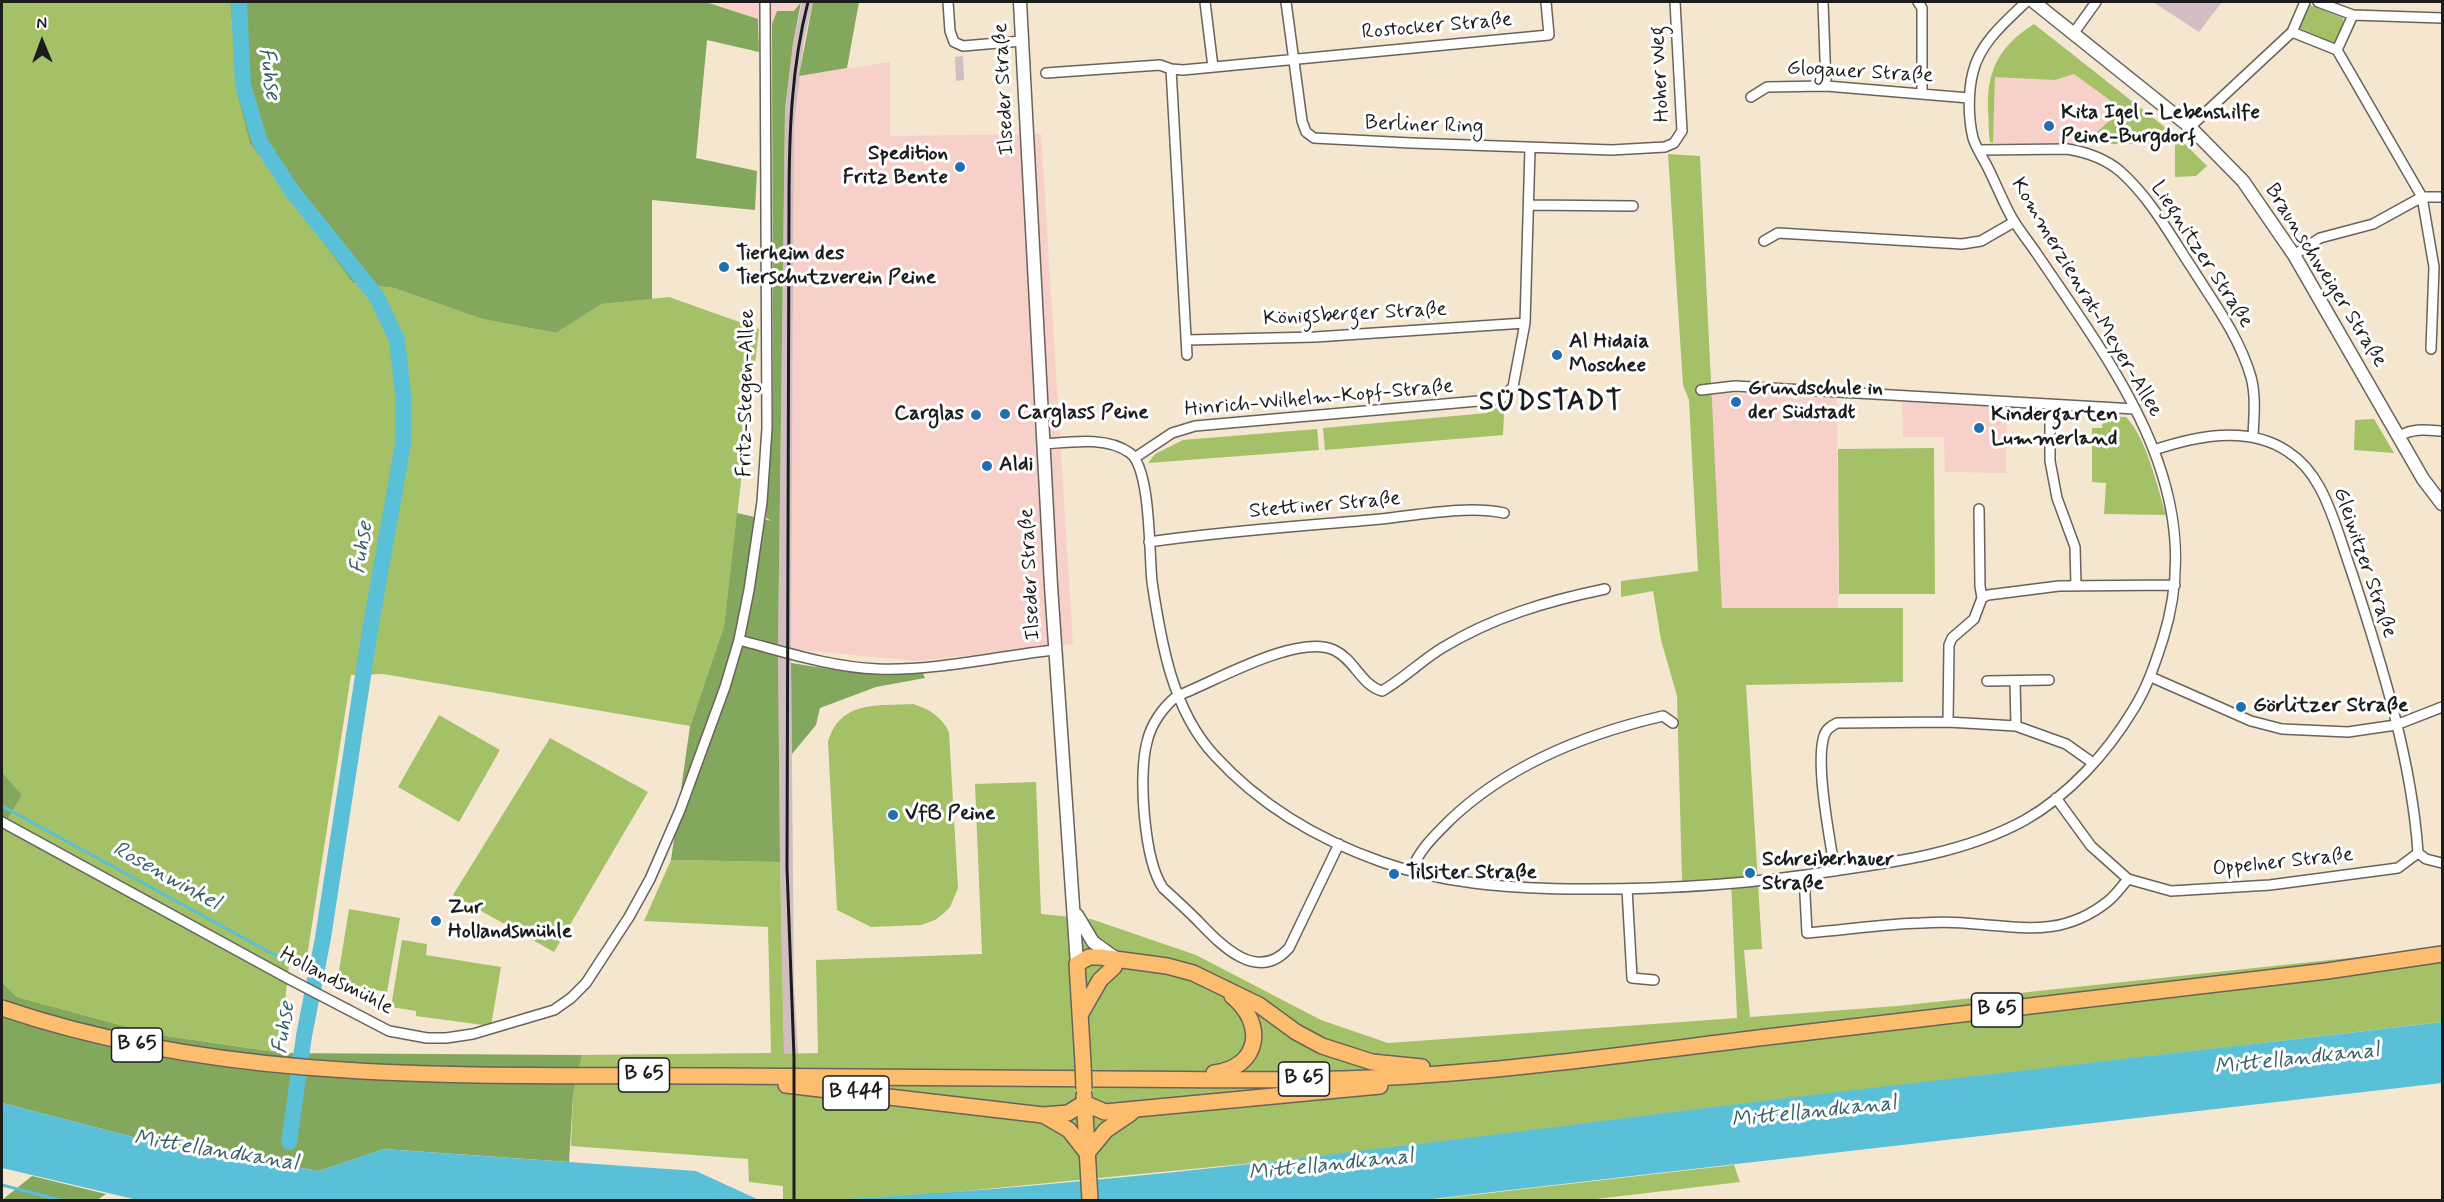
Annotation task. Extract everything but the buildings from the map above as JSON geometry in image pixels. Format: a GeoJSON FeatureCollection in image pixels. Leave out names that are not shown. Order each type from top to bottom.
{"type":"FeatureCollection","features":[{"type":"Feature","properties":{"kind":"main road","name":"B 65"},"geometry":{"type":"LineString","coordinates":[[2,1008],[101,1037],[165,1051],[324,1070],[404,1074],[1356,1078],[1436,1074],[1617,1055],[2315,972],[2442,954]]}},
{"type":"Feature","properties":{"kind":"main road"},"geometry":{"type":"LineString","coordinates":[[1090,1200],[1077,964],[1089,957],[1114,962],[1179,968],[1259,1005],[1309,1039],[1339,1053],[1372,1062],[1461,1071]]}},
{"type":"Feature","properties":{"kind":"main road"},"geometry":{"type":"LineString","coordinates":[[1080,1015],[1100,980],[1114,962]]}},
{"type":"Feature","properties":{"kind":"main road"},"geometry":{"type":"LineString","coordinates":[[1172,1079],[1224,1072],[1234,1068],[1247,1056],[1251,1048],[1254,1030],[1252,1020],[1246,1010],[1218,985]]}},
{"type":"Feature","properties":{"kind":"main road"},"geometry":{"type":"LineString","coordinates":[[1084,1096],[1106,1112],[1135,1111],[1376,1087],[1436,1074]]}},
{"type":"Feature","properties":{"kind":"main road","name":"B 444"},"geometry":{"type":"LineString","coordinates":[[712,1076],[1043,1115]]}},
{"type":"Feature","properties":{"kind":"main road"},"geometry":{"type":"LineString","coordinates":[[1043,1115],[1068,1113],[1084,1096]]}},
{"type":"Feature","properties":{"kind":"main road"},"geometry":{"type":"LineString","coordinates":[[1087,1153],[1106,1130],[1135,1111]]}},
{"type":"Feature","properties":{"kind":"main road"},"geometry":{"type":"LineString","coordinates":[[1043,1115],[1069,1130],[1087,1153]]}},
{"type":"Feature","properties":{"kind":"street","name":"Fritz-Stegen-Allee"},"geometry":{"type":"LineString","coordinates":[[739,640],[760,513],[767,428],[765,2]]}},
{"type":"Feature","properties":{"kind":"street"},"geometry":{"type":"LineString","coordinates":[[948,2],[950,31],[954,42],[963,46],[1022,41]]}},
{"type":"Feature","properties":{"kind":"street","name":"Ilseder Straße"},"geometry":{"type":"LineString","coordinates":[[1020,2],[1055,650],[1077,964]]}},
{"type":"Feature","properties":{"kind":"street"},"geometry":{"type":"LineString","coordinates":[[1205,2],[1213,67]]}},
{"type":"Feature","properties":{"kind":"street","name":"Berliner Ring"},"geometry":{"type":"LineString","coordinates":[[1286,2],[1302,121],[1306,132],[1314,138],[1612,150],[1665,147],[1674,143]]}},
{"type":"Feature","properties":{"kind":"street","name":"Rostocker Straße"},"geometry":{"type":"LineString","coordinates":[[1295,59],[1549,35],[1546,2]]}},
{"type":"Feature","properties":{"kind":"street","name":"Hoher Weg"},"geometry":{"type":"LineString","coordinates":[[1674,143],[1682,131],[1676,2]]}},
{"type":"Feature","properties":{"kind":"street"},"geometry":{"type":"LineString","coordinates":[[1823,2],[1826,86]]}},
{"type":"Feature","properties":{"kind":"street"},"geometry":{"type":"LineString","coordinates":[[1918,2],[1922,8],[1922,93]]}},
{"type":"Feature","properties":{"kind":"street","name":"Kommerzienrat-Meyer-Allee"},"geometry":{"type":"LineString","coordinates":[[1136,457],[1144,487],[1156,605],[1177,696],[1195,733],[1241,783],[1293,820],[1339,844],[1411,871],[1480,884],[1627,889],[1727,885],[1804,876],[1912,858],[1999,833],[2030,817],[2056,798],[2092,763],[2116,735],[2136,706],[2151,677],[2167,628],[2175,585],[2174,520],[2166,484],[2154,450],[2135,409],[2105,357],[2014,222],[1972,134],[1969,98],[1974,70],[1982,51],[1996,32],[2025,2]]}},
{"type":"Feature","properties":{"kind":"street","name":"Braunschweiger Straße"},"geometry":{"type":"LineString","coordinates":[[2034,2],[2190,127],[2242,181],[2294,255],[2423,479],[2442,504]]}},
{"type":"Feature","properties":{"kind":"street"},"geometry":{"type":"LineString","coordinates":[[2073,34],[2097,2]]}},
{"type":"Feature","properties":{"kind":"street"},"geometry":{"type":"LineString","coordinates":[[2190,127],[2292,32],[2305,2]]}},
{"type":"Feature","properties":{"kind":"street"},"geometry":{"type":"LineString","coordinates":[[2318,2],[2353,15],[2442,18]]}},
{"type":"Feature","properties":{"kind":"street"},"geometry":{"type":"LineString","coordinates":[[2337,50],[2353,15]]}},
{"type":"Feature","properties":{"kind":"street"},"geometry":{"type":"LineString","coordinates":[[2292,32],[2337,50],[2422,197],[2434,267],[2431,349]]}},
{"type":"Feature","properties":{"kind":"street"},"geometry":{"type":"LineString","coordinates":[[1046,72],[1160,65],[1171,69],[1213,67],[1295,59]]}},
{"type":"Feature","properties":{"kind":"street"},"geometry":{"type":"LineString","coordinates":[[1171,69],[1186,355]]}},
{"type":"Feature","properties":{"kind":"street","name":"Glogauer Straße"},"geometry":{"type":"LineString","coordinates":[[1751,97],[1767,87],[1826,86],[1969,98]]}},
{"type":"Feature","properties":{"kind":"street"},"geometry":{"type":"LineString","coordinates":[[1526,323],[1530,148]]}},
{"type":"Feature","properties":{"kind":"street","name":"Liegnitzer Straße"},"geometry":{"type":"LineString","coordinates":[[1979,150],[2067,149],[2080,151],[2119,170],[2128,179],[2150,205],[2229,325],[2251,378],[2255,401],[2253,436]]}},
{"type":"Feature","properties":{"kind":"street"},"geometry":{"type":"LineString","coordinates":[[2294,255],[2320,238],[2373,224],[2422,197],[2442,197]]}},
{"type":"Feature","properties":{"kind":"street"},"geometry":{"type":"LineString","coordinates":[[1529,205],[1633,206]]}},
{"type":"Feature","properties":{"kind":"street"},"geometry":{"type":"LineString","coordinates":[[1764,241],[1778,233],[1962,244],[1981,241],[2014,222]]}},
{"type":"Feature","properties":{"kind":"street","name":"Königsberger Straße"},"geometry":{"type":"LineString","coordinates":[[1186,340],[1315,337],[1526,323]]}},
{"type":"Feature","properties":{"kind":"street","name":"Hinrich-Wilhelm-Kopf-Straße"},"geometry":{"type":"LineString","coordinates":[[1136,457],[1172,433],[1195,426],[1501,399],[1513,387],[1526,323]]}},
{"type":"Feature","properties":{"kind":"street"},"geometry":{"type":"LineString","coordinates":[[1701,390],[1735,386],[2135,409]]}},
{"type":"Feature","properties":{"kind":"street"},"geometry":{"type":"LineString","coordinates":[[2050,405],[2050,460],[2057,498],[2075,547],[2076,585]]}},
{"type":"Feature","properties":{"kind":"street"},"geometry":{"type":"LineString","coordinates":[[2400,436],[2409,431],[2421,429],[2442,431]]}},
{"type":"Feature","properties":{"kind":"street","name":"Gleiwitzer Straße"},"geometry":{"type":"LineString","coordinates":[[2154,450],[2176,442],[2230,434],[2253,436],[2285,449],[2296,457],[2320,489],[2361,599],[2396,725]]}},
{"type":"Feature","properties":{"kind":"street"},"geometry":{"type":"LineString","coordinates":[[1044,444],[1095,442],[1124,449],[1136,457]]}},
{"type":"Feature","properties":{"kind":"street"},"geometry":{"type":"LineString","coordinates":[[1948,722],[1949,645],[1953,638],[1974,619],[1982,598],[1979,509]]}},
{"type":"Feature","properties":{"kind":"street","name":"Stettiner Straße"},"geometry":{"type":"LineString","coordinates":[[1149,542],[1218,533],[1451,512],[1493,510],[1504,513]]}},
{"type":"Feature","properties":{"kind":"street"},"geometry":{"type":"LineString","coordinates":[[1982,598],[2037,587],[2175,585]]}},
{"type":"Feature","properties":{"kind":"street"},"geometry":{"type":"LineString","coordinates":[[1339,844],[1284,954],[1268,962],[1257,962],[1241,958],[1222,945],[1163,888],[1151,858],[1146,830],[1144,794],[1146,742],[1168,703],[1177,696],[1275,654],[1318,646],[1340,653],[1353,664],[1373,688],[1382,691],[1443,648],[1496,620],[1538,605],[1605,589]]}},
{"type":"Feature","properties":{"kind":"street"},"geometry":{"type":"LineString","coordinates":[[739,640],[796,657],[876,669],[921,667],[1055,650]]}},
{"type":"Feature","properties":{"kind":"street","name":"Hollandsmühle"},"geometry":{"type":"LineString","coordinates":[[2,822],[389,1031],[427,1038],[473,1034],[555,1010],[586,983],[650,879],[699,763],[739,640]]}},
{"type":"Feature","properties":{"kind":"street"},"geometry":{"type":"LineString","coordinates":[[2151,677],[2251,721],[2282,729],[2348,732],[2396,725],[2442,707]]}},
{"type":"Feature","properties":{"kind":"street"},"geometry":{"type":"LineString","coordinates":[[1987,681],[2049,680]]}},
{"type":"Feature","properties":{"kind":"street"},"geometry":{"type":"LineString","coordinates":[[2015,681],[2016,726]]}},
{"type":"Feature","properties":{"kind":"street"},"geometry":{"type":"LineString","coordinates":[[1411,871],[1417,854],[1425,844],[1475,799],[1514,772],[1553,751],[1598,734],[1663,716],[1672,723]]}},
{"type":"Feature","properties":{"kind":"street"},"geometry":{"type":"LineString","coordinates":[[1835,871],[1823,770],[1823,744],[1828,728],[1837,723],[1851,721],[1948,722],[2016,726],[2066,744],[2092,763]]}},
{"type":"Feature","properties":{"kind":"street"},"geometry":{"type":"LineString","coordinates":[[2396,725],[2412,798],[2418,853],[2426,859],[2442,863]]}},
{"type":"Feature","properties":{"kind":"street","name":"Oppelner Straße"},"geometry":{"type":"LineString","coordinates":[[2056,798],[2091,846],[2128,879],[2171,891],[2243,887],[2398,868],[2418,853]]}},
{"type":"Feature","properties":{"kind":"street"},"geometry":{"type":"LineString","coordinates":[[1804,876],[1808,933],[1920,923],[2049,928],[2067,924],[2108,902],[2128,879]]}},
{"type":"Feature","properties":{"kind":"street"},"geometry":{"type":"LineString","coordinates":[[1627,889],[1632,978],[1654,980]]}},
{"type":"Feature","properties":{"kind":"street"},"geometry":{"type":"LineString","coordinates":[[1074,909],[1089,937],[1114,962]]}},
{"type":"Feature","properties":{"kind":"shaded area"},"geometry":{"type":"Polygon","coordinates":[[[709,2],[801,2],[795,11],[777,11],[772,24],[709,2]]]}},
{"type":"Feature","properties":{"kind":"shaded area"},"geometry":{"type":"Polygon","coordinates":[[[802,2],[813,2],[804,41],[794,126],[791,649],[794,986],[798,1054],[784,1054],[778,647],[785,109],[793,42],[802,2]]]}},
{"type":"Feature","properties":{"kind":"shaded area"},"geometry":{"type":"Polygon","coordinates":[[[2153,2],[2222,2],[2199,32],[2153,2]]]}},
{"type":"Feature","properties":{"kind":"shaded area"},"geometry":{"type":"Polygon","coordinates":[[[963,56],[964,80],[956,81],[955,57],[963,56]]]}},
{"type":"Feature","properties":{"kind":"shaded area"},"geometry":{"type":"Polygon","coordinates":[[[890,62],[890,136],[1041,134],[1073,644],[915,661],[791,649],[794,126],[799,76],[890,62]]]}},
{"type":"Feature","properties":{"kind":"shaded area","name":"Kita Igel - Lebenshilfe Peine-Burgdorf"},"geometry":{"type":"Polygon","coordinates":[[[2074,74],[2122,109],[2084,144],[1993,143],[1995,76],[2054,80],[2074,74]]]}},
{"type":"Feature","properties":{"kind":"shaded area"},"geometry":{"type":"Polygon","coordinates":[[[1711,393],[1837,396],[1838,608],[1722,608],[1711,393]]]}},
{"type":"Feature","properties":{"kind":"shaded area"},"geometry":{"type":"Polygon","coordinates":[[[1902,400],[2007,407],[2006,473],[1945,472],[1944,437],[1903,437],[1902,400]]]}},
{"type":"Feature","properties":{"kind":"green space"},"geometry":{"type":"Polygon","coordinates":[[[2,2],[230,2],[237,92],[353,283],[394,288],[482,319],[556,333],[602,304],[669,297],[759,329],[724,626],[690,726],[383,674],[351,675],[306,963],[291,949],[282,1053],[153,1034],[17,997],[2,982],[2,829],[22,795],[2,772],[2,2]]]}},
{"type":"Feature","properties":{"kind":"green space"},"geometry":{"type":"Polygon","coordinates":[[[230,2],[706,2],[758,19],[759,52],[707,40],[696,158],[757,171],[755,210],[652,200],[652,299],[602,304],[556,333],[482,319],[394,288],[353,283],[250,143],[237,92],[230,2]]]}},
{"type":"Feature","properties":{"kind":"green space"},"geometry":{"type":"Polygon","coordinates":[[[801,2],[793,43],[785,109],[778,647],[780,862],[671,860],[690,726],[724,626],[737,513],[772,521],[766,518],[773,418],[772,24],[777,11],[794,11],[801,2]]]}},
{"type":"Feature","properties":{"kind":"green space"},"geometry":{"type":"Polygon","coordinates":[[[813,2],[859,2],[847,68],[799,76],[813,2]]]}},
{"type":"Feature","properties":{"kind":"green space"},"geometry":{"type":"Polygon","coordinates":[[[2310,5],[2343,18],[2344,24],[2336,42],[2299,28],[2310,5]]]}},
{"type":"Feature","properties":{"kind":"green space"},"geometry":{"type":"Polygon","coordinates":[[[2034,24],[2180,139],[2207,166],[2196,176],[2175,177],[2175,144],[2084,144],[2122,109],[2074,74],[2055,80],[1995,77],[1993,143],[1990,142],[1988,94],[1993,70],[1998,59],[2012,41],[2034,24]]]}},
{"type":"Feature","properties":{"kind":"green space"},"geometry":{"type":"Polygon","coordinates":[[[1668,154],[1700,156],[1722,608],[1903,608],[1903,682],[1746,685],[1762,949],[1744,950],[1750,1017],[1897,1006],[2424,950],[2442,959],[2442,1022],[1733,1105],[1356,1153],[925,1195],[783,1200],[783,1186],[749,1182],[748,1159],[571,1146],[573,1096],[582,1055],[771,1053],[768,927],[644,921],[671,860],[780,862],[784,1054],[818,1053],[816,960],[982,954],[975,784],[1036,782],[1041,914],[1091,919],[1196,955],[1321,1020],[1388,1043],[1737,1018],[1731,879],[1682,881],[1677,696],[1661,640],[1653,591],[1621,597],[1621,581],[1698,571],[1689,400],[1683,385],[1668,154]]]}},
{"type":"Feature","properties":{"kind":"green space"},"geometry":{"type":"Polygon","coordinates":[[[1498,408],[1504,413],[1503,435],[1325,450],[1323,428],[1487,413],[1490,409],[1498,408]]]}},
{"type":"Feature","properties":{"kind":"green space"},"geometry":{"type":"Polygon","coordinates":[[[2103,416],[2126,417],[2133,426],[2146,450],[2166,515],[2104,514],[2106,483],[2092,482],[2092,428],[2102,428],[2103,416]]]}},
{"type":"Feature","properties":{"kind":"green space"},"geometry":{"type":"Polygon","coordinates":[[[2374,419],[2394,453],[2354,450],[2355,420],[2374,419]]]}},
{"type":"Feature","properties":{"kind":"green space"},"geometry":{"type":"Polygon","coordinates":[[[1317,429],[1319,450],[1148,463],[1155,454],[1183,440],[1317,429]]]}},
{"type":"Feature","properties":{"kind":"green space"},"geometry":{"type":"Polygon","coordinates":[[[1934,448],[1935,594],[1839,594],[1838,449],[1934,448]]]}},
{"type":"Feature","properties":{"kind":"green space"},"geometry":{"type":"Polygon","coordinates":[[[791,663],[849,672],[922,671],[925,678],[876,687],[820,708],[816,725],[792,754],[791,663]]]}},
{"type":"Feature","properties":{"kind":"green space","name":"VfB Peine"},"geometry":{"type":"Polygon","coordinates":[[[913,704],[934,714],[949,732],[958,888],[950,907],[935,920],[921,925],[871,927],[837,910],[828,742],[834,728],[851,712],[874,706],[913,704]]]}},
{"type":"Feature","properties":{"kind":"green space"},"geometry":{"type":"Polygon","coordinates":[[[439,715],[500,750],[459,822],[398,787],[439,715]]]}},
{"type":"Feature","properties":{"kind":"green space"},"geometry":{"type":"Polygon","coordinates":[[[550,738],[648,792],[554,952],[453,895],[550,738]]]}},
{"type":"Feature","properties":{"kind":"green space"},"geometry":{"type":"Polygon","coordinates":[[[2,772],[22,795],[2,829],[2,772]]]}},
{"type":"Feature","properties":{"kind":"green space"},"geometry":{"type":"Polygon","coordinates":[[[349,909],[400,918],[387,992],[337,983],[349,909]]]}},
{"type":"Feature","properties":{"kind":"green space"},"geometry":{"type":"Polygon","coordinates":[[[402,940],[427,944],[426,955],[501,967],[491,1026],[416,1016],[416,1011],[391,1007],[402,940]]]}},
{"type":"Feature","properties":{"kind":"green space"},"geometry":{"type":"Polygon","coordinates":[[[2,982],[17,997],[153,1034],[282,1053],[582,1055],[573,1096],[569,1162],[384,1149],[319,1171],[160,1144],[2,1103],[2,982]]]}},
{"type":"Feature","properties":{"kind":"green space"},"geometry":{"type":"Polygon","coordinates":[[[1734,1165],[1740,1182],[1588,1200],[1429,1200],[1734,1165]]]}},
{"type":"Feature","properties":{"kind":"green space"},"geometry":{"type":"Polygon","coordinates":[[[32,1176],[106,1194],[97,1200],[2,1200],[32,1176]]]}},
{"type":"Feature","properties":{"kind":"water","name":"Mittellandkanal"},"geometry":{"type":"Polygon","coordinates":[[[2442,1022],[2442,1083],[1423,1200],[830,1200],[1056,1184],[1168,1173],[1819,1094],[2442,1022]]]}},
{"type":"Feature","properties":{"kind":"water"},"geometry":{"type":"Polygon","coordinates":[[[2,1103],[160,1144],[319,1171],[384,1149],[696,1171],[759,1200],[138,1200],[2,1168],[2,1103]]]}},
{"type":"Feature","properties":{"kind":"waterway","name":"Fuhse"},"geometry":{"type":"LineString","coordinates":[[239,2],[243,85],[260,142],[292,191],[377,297],[397,340],[403,394],[403,444],[370,630],[289,1142]]}},
{"type":"Feature","properties":{"kind":"waterway","name":"Rosenwinkel"},"geometry":{"type":"LineString","coordinates":[[2,806],[315,977]]}},
{"type":"Feature","properties":{"kind":"waterway"},"geometry":{"type":"LineString","coordinates":[[2,1185],[60,1200]]}},
{"type":"Feature","properties":{"kind":"railway"},"geometry":{"type":"LineString","coordinates":[[794,1200],[794,1057],[787,868],[789,179],[795,77],[808,2]]}},
{"type":"Feature","properties":{"kind":"place","name":"Kita Igel - Lebenshilfe Peine-Burgdorf"},"geometry":{"type":"Point","coordinates":[2049,126]}},
{"type":"Feature","properties":{"kind":"place","name":"Spedition Fritz Bente"},"geometry":{"type":"Point","coordinates":[960,167]}},
{"type":"Feature","properties":{"kind":"place","name":"Tierheim des Tierschutzverein Peine"},"geometry":{"type":"Point","coordinates":[724,267]}},
{"type":"Feature","properties":{"kind":"place","name":"Al Hidaia Moschee"},"geometry":{"type":"Point","coordinates":[1557,355]}},
{"type":"Feature","properties":{"kind":"place","name":"Grundschule in der Südstadt"},"geometry":{"type":"Point","coordinates":[1736,402]}},
{"type":"Feature","properties":{"kind":"place","name":"Carglass Peine"},"geometry":{"type":"Point","coordinates":[1005,414]}},
{"type":"Feature","properties":{"kind":"place","name":"Carglas"},"geometry":{"type":"Point","coordinates":[976,415]}},
{"type":"Feature","properties":{"kind":"place","name":"Kindergarten Lummerland"},"geometry":{"type":"Point","coordinates":[1979,428]}},
{"type":"Feature","properties":{"kind":"place","name":"Aldi"},"geometry":{"type":"Point","coordinates":[987,466]}},
{"type":"Feature","properties":{"kind":"place","name":"Görlitzer Straße"},"geometry":{"type":"Point","coordinates":[2241,707]}},
{"type":"Feature","properties":{"kind":"place","name":"VfB Peine"},"geometry":{"type":"Point","coordinates":[893,815]}},
{"type":"Feature","properties":{"kind":"place","name":"Schreiberhauer Straße"},"geometry":{"type":"Point","coordinates":[1750,873]}},
{"type":"Feature","properties":{"kind":"place","name":"Tilsiter Straße"},"geometry":{"type":"Point","coordinates":[1394,874]}},
{"type":"Feature","properties":{"kind":"place","name":"Zur Hollandsmühle"},"geometry":{"type":"Point","coordinates":[436,921]}},
{"type":"Feature","properties":{"kind":"district","name":"SÜDSTADT"},"geometry":{"type":"Point","coordinates":[1551,403]}}]}
